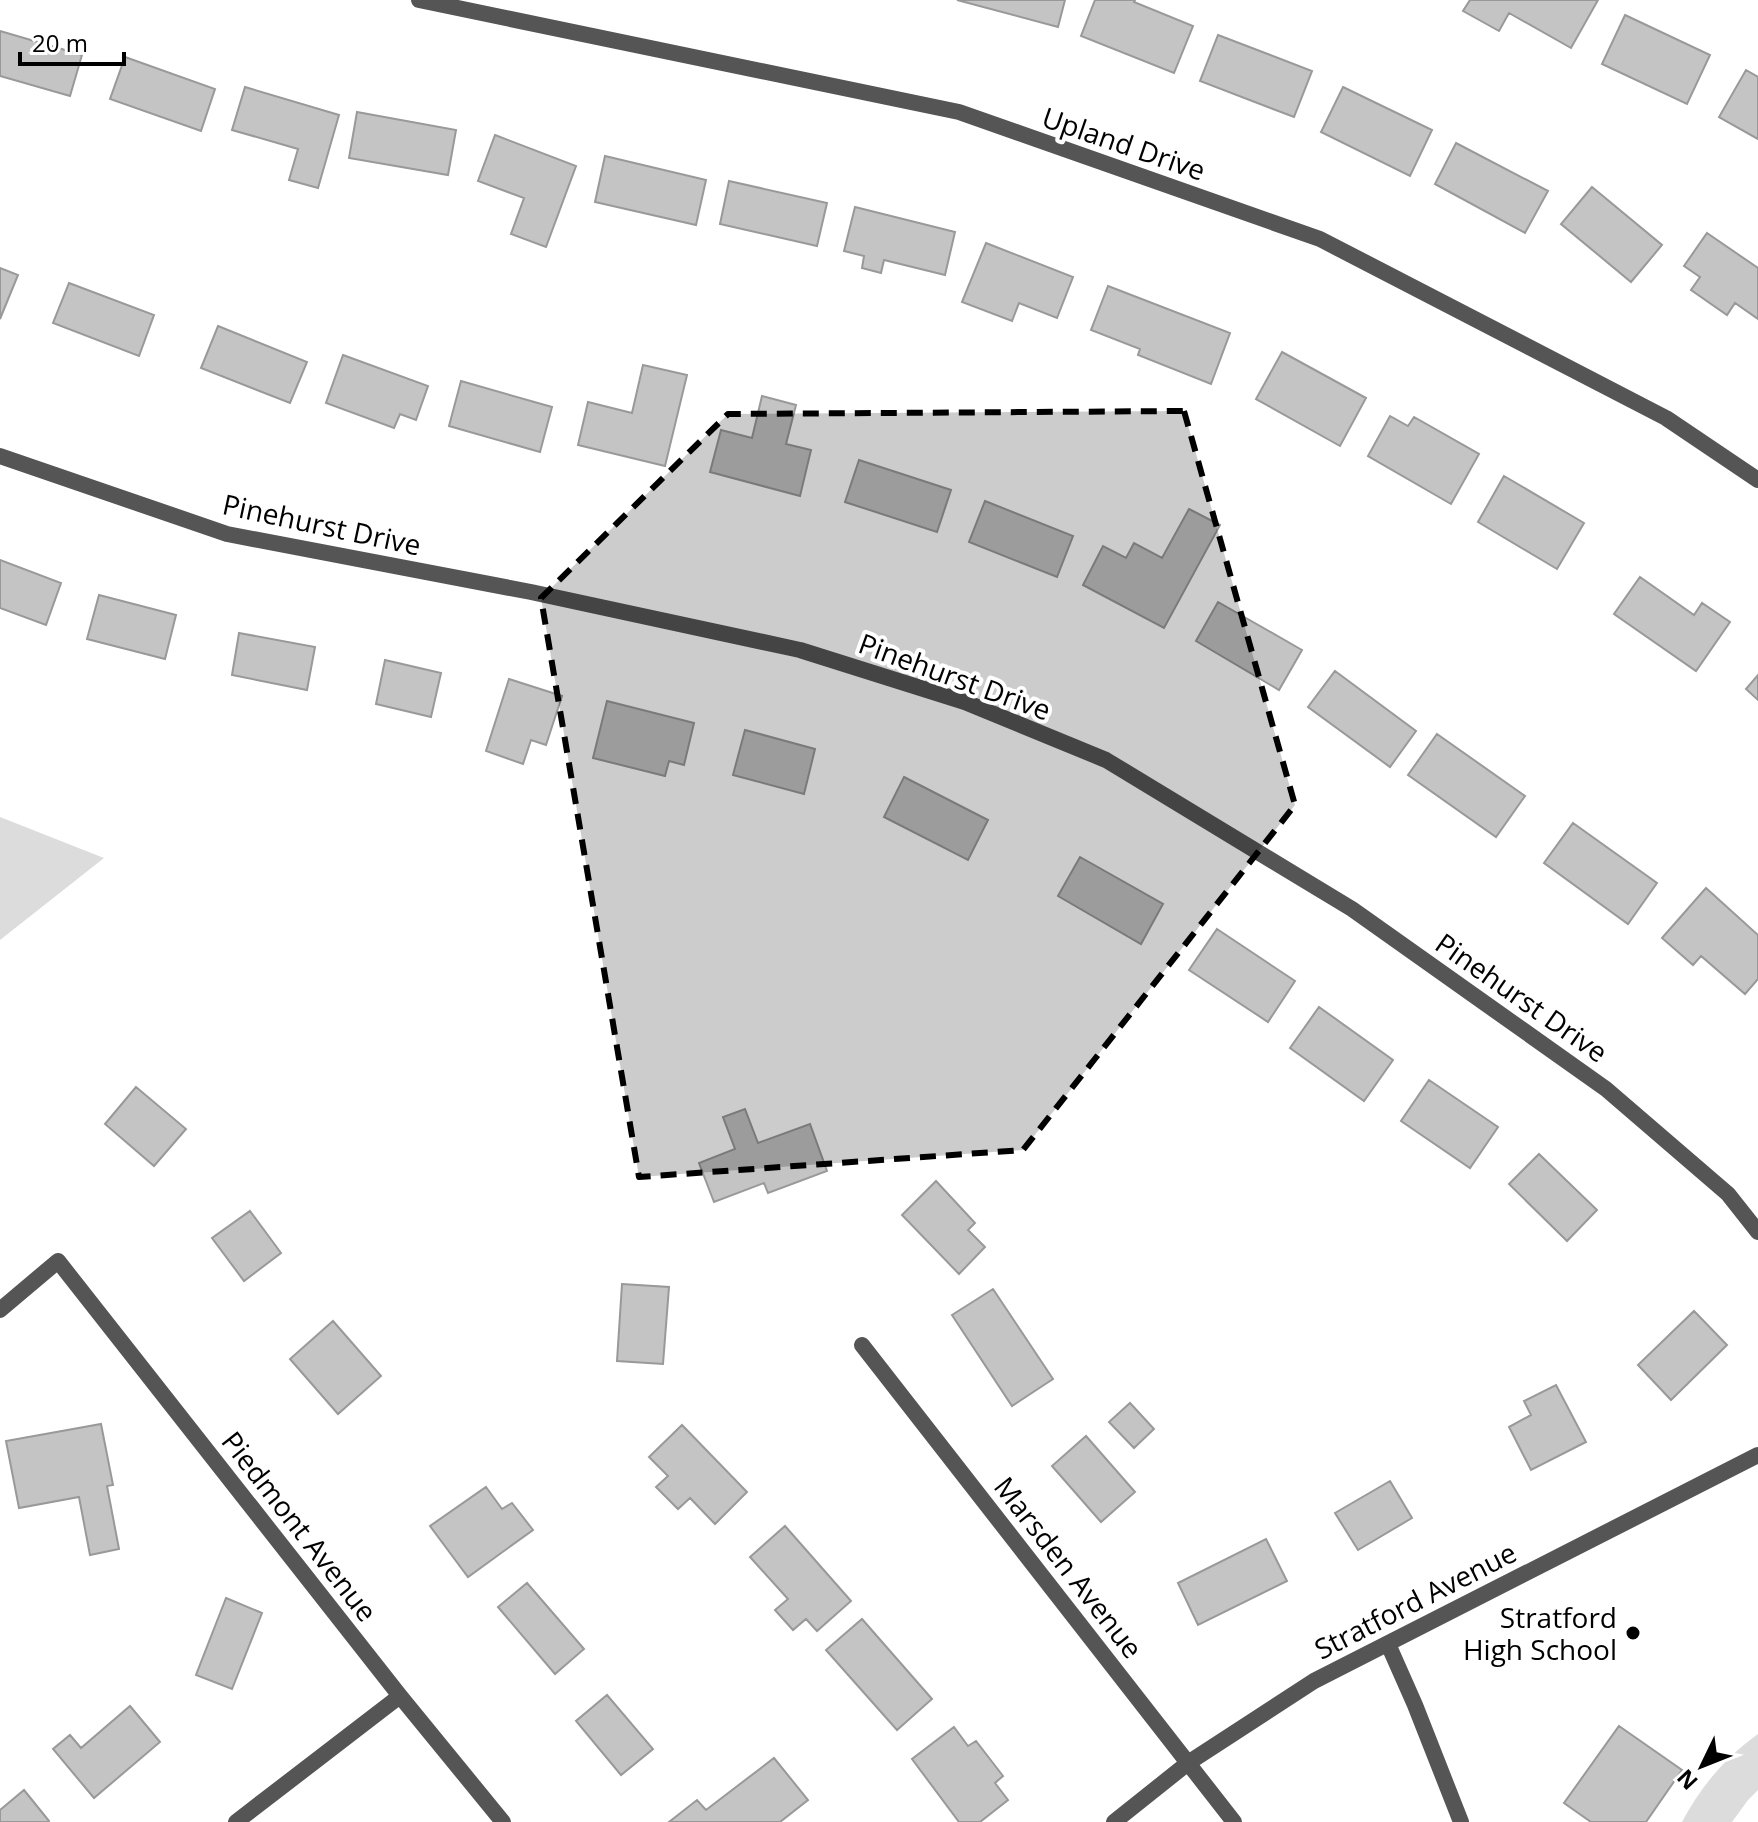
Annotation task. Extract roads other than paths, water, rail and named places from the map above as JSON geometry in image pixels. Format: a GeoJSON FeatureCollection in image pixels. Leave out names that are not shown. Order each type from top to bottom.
{"type":"FeatureCollection","features":[{"type":"Feature","properties":{"kind":"street","name":"Upland Drive"},"geometry":{"type":"LineString","coordinates":[[419,0],[465,5],[959,112],[1320,239],[1666,418],[1758,480]]}},
{"type":"Feature","properties":{"kind":"street","name":"Pinehurst Drive"},"geometry":{"type":"LineString","coordinates":[[0,456],[227,534],[531,592],[800,650],[965,702],[1106,760],[1352,909],[1606,1089],[1728,1194],[1758,1232]]}},
{"type":"Feature","properties":{"kind":"street","name":"Piedmont Avenue"},"geometry":{"type":"LineString","coordinates":[[0,1310],[58,1261],[503,1822]]}},
{"type":"Feature","properties":{"kind":"street","name":"Marsden Avenue"},"geometry":{"type":"LineString","coordinates":[[862,1345],[1234,1822]]}},
{"type":"Feature","properties":{"kind":"street","name":"Stratford Avenue"},"geometry":{"type":"LineString","coordinates":[[1114,1822],[1188,1763],[1314,1681],[1758,1455]]}},
{"type":"Feature","properties":{"kind":"street"},"geometry":{"type":"LineString","coordinates":[[1388,1644],[1461,1822]]}},
{"type":"Feature","properties":{"kind":"street"},"geometry":{"type":"LineString","coordinates":[[236,1822],[400,1696]]}},
{"type":"Feature","properties":{"kind":"place","name":"Stratford High School"},"geometry":{"type":"Point","coordinates":[1633,1633]}}]}
